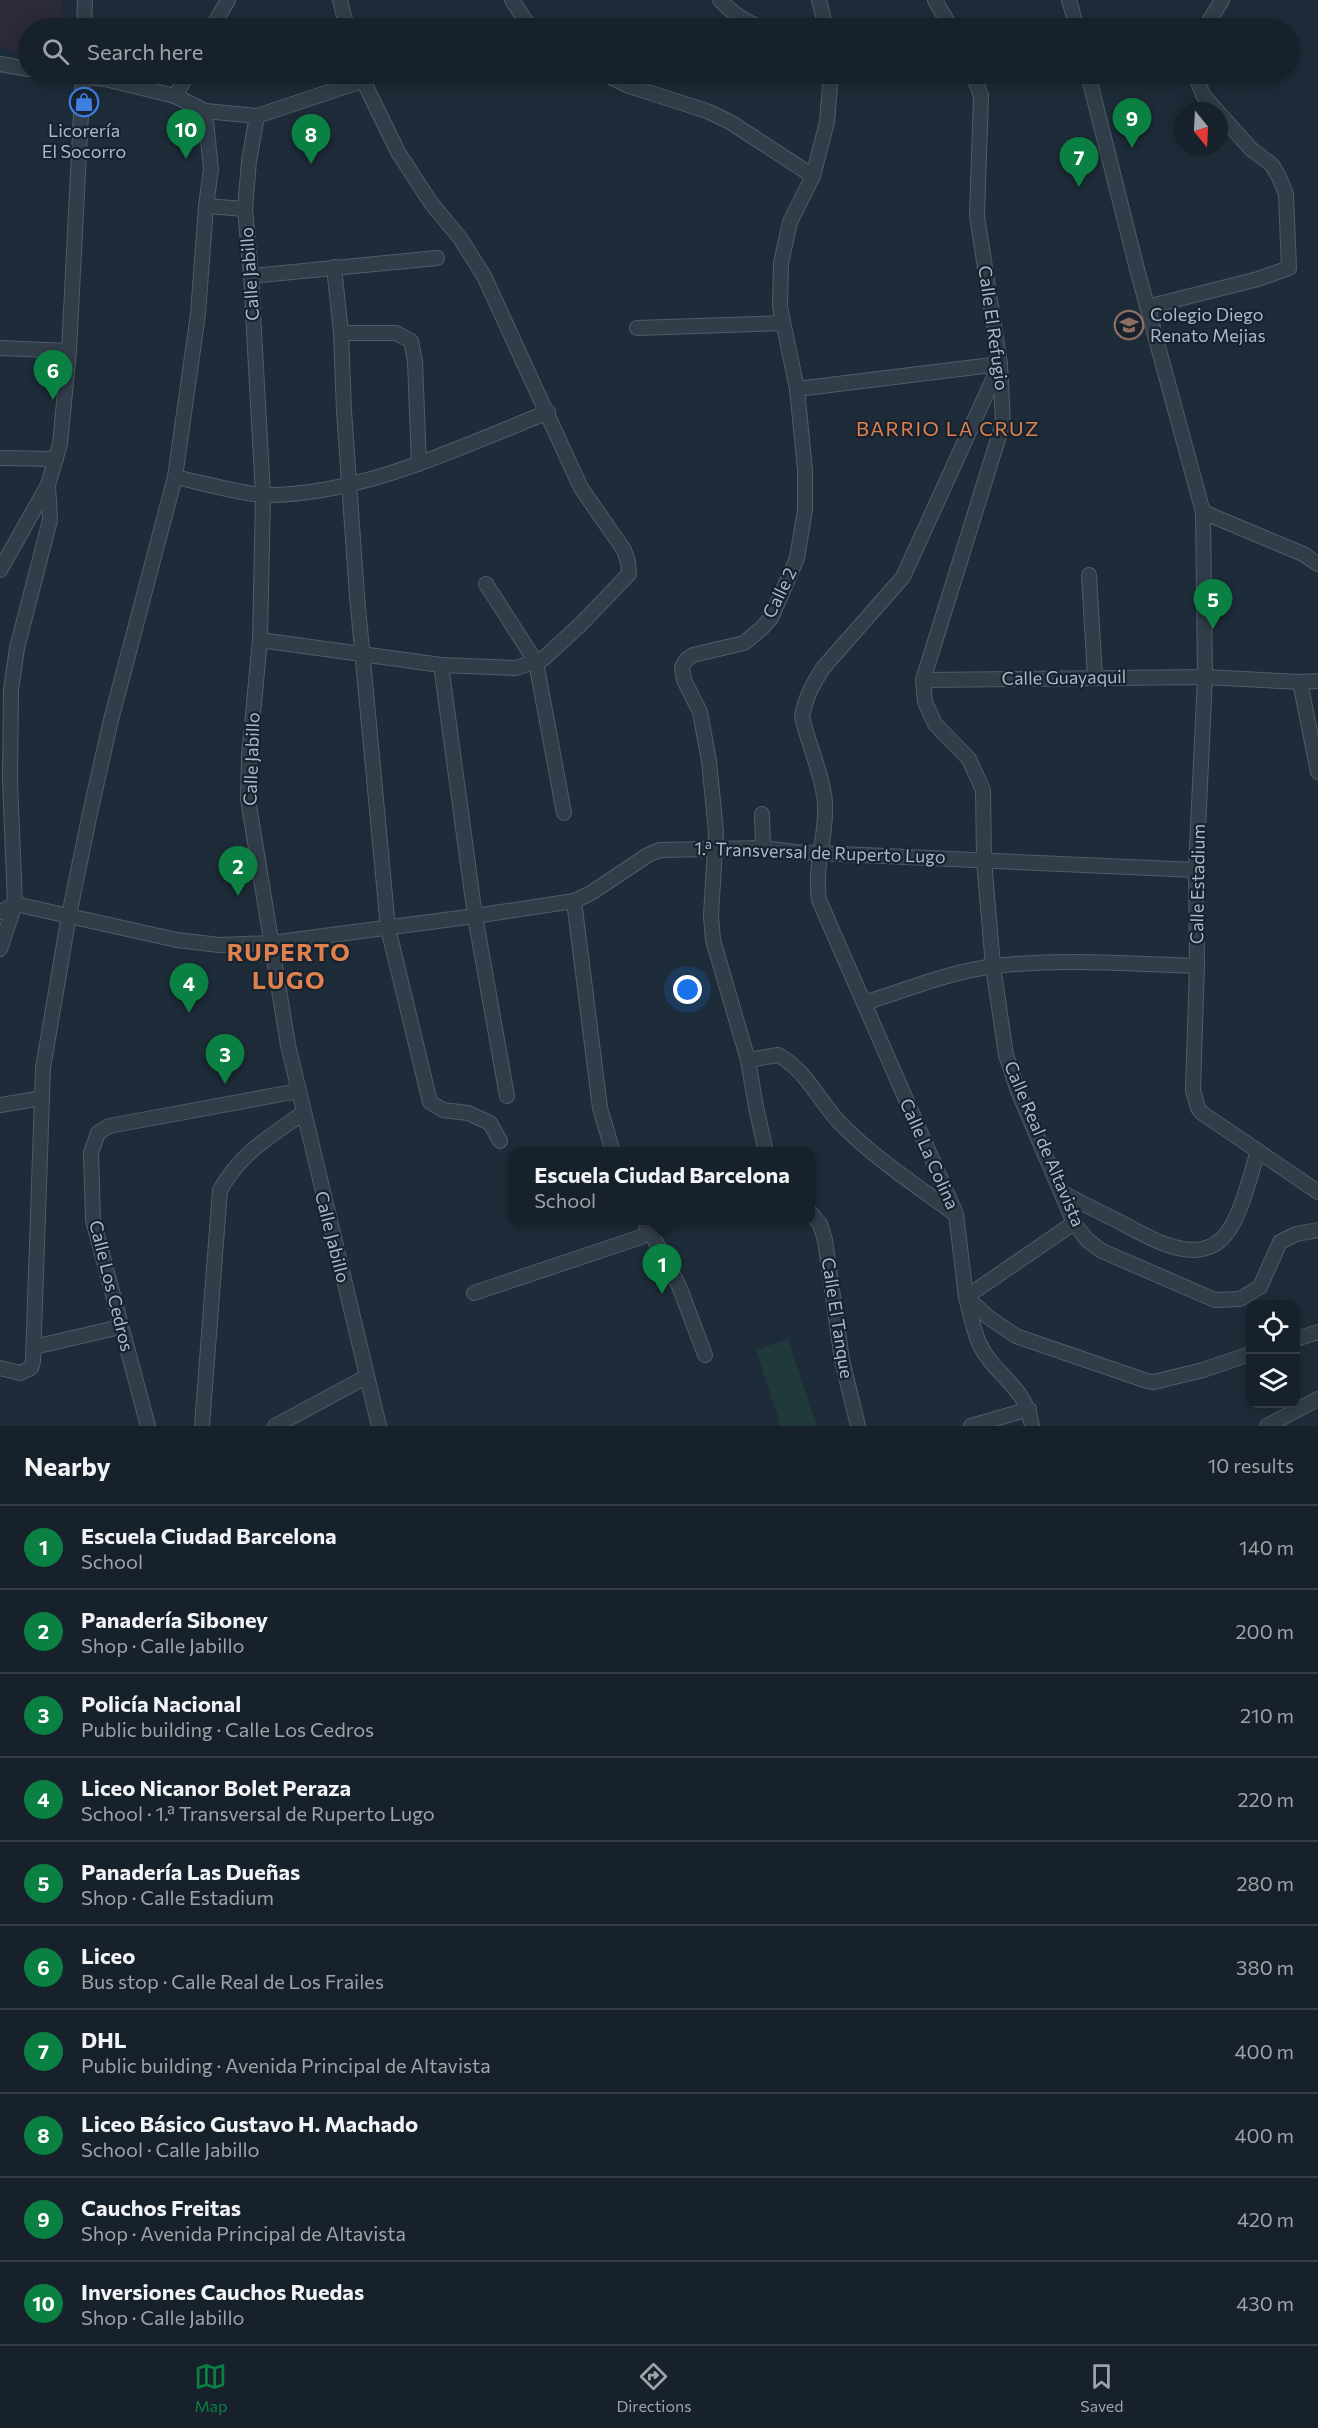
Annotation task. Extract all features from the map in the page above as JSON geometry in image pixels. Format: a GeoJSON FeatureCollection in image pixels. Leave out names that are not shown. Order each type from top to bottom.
{"type":"FeatureCollection","features":[{"type":"Feature","properties":{"kind":"street"},"geometry":{"type":"LineString","coordinates":[[84,18],[85,0]]}},
{"type":"Feature","properties":{"kind":"street"},"geometry":{"type":"LineString","coordinates":[[218,18],[228,0]]}},
{"type":"Feature","properties":{"kind":"street"},"geometry":{"type":"LineString","coordinates":[[340,0],[344,18]]}},
{"type":"Feature","properties":{"kind":"street"},"geometry":{"type":"LineString","coordinates":[[512,0],[524,18]]}},
{"type":"Feature","properties":{"kind":"street"},"geometry":{"type":"LineString","coordinates":[[720,0],[741,18]]}},
{"type":"Feature","properties":{"kind":"street"},"geometry":{"type":"LineString","coordinates":[[819,0],[824,18]]}},
{"type":"Feature","properties":{"kind":"street"},"geometry":{"type":"LineString","coordinates":[[935,0],[945,18]]}},
{"type":"Feature","properties":{"kind":"street"},"geometry":{"type":"LineString","coordinates":[[1069,0],[1074,18]]}},
{"type":"Feature","properties":{"kind":"street"},"geometry":{"type":"LineString","coordinates":[[1211,18],[1222,0]]}},
{"type":"Feature","properties":{"kind":"street"},"geometry":{"type":"LineString","coordinates":[[0,64],[18,67]]}},
{"type":"Feature","properties":{"kind":"street"},"geometry":{"type":"LineString","coordinates":[[2,562],[48,484],[60,444],[69,351],[83,84]]}},
{"type":"Feature","properties":{"kind":"street"},"geometry":{"type":"LineString","coordinates":[[126,84],[175,96],[205,111],[257,116],[342,84]]}},
{"type":"Feature","properties":{"kind":"street"},"geometry":{"type":"LineString","coordinates":[[175,96],[182,84]]}},
{"type":"Feature","properties":{"kind":"street"},"geometry":{"type":"LineString","coordinates":[[260,639],[441,664],[516,668],[543,659],[581,624],[629,574],[630,568],[624,550],[581,488],[484,276],[460,238],[431,203],[398,152],[364,84]]}},
{"type":"Feature","properties":{"kind":"street"},"geometry":{"type":"LineString","coordinates":[[625,84],[707,111],[730,122],[813,176]]}},
{"type":"Feature","properties":{"kind":"street","name":"Calle 2"},"geometry":{"type":"LineString","coordinates":[[748,1060],[713,940],[711,915],[715,848],[709,761],[700,712],[684,680],[682,668],[686,660],[693,655],[744,643],[761,629],[771,618],[797,558],[805,510],[805,470],[797,389],[783,323],[779,289],[784,243],[790,222],[813,176],[828,122],[830,84]]}},
{"type":"Feature","properties":{"kind":"street","name":"Calle El Refugio"},"geometry":{"type":"LineString","coordinates":[[923,680],[1000,437],[1004,411],[1000,364],[977,216],[981,96],[977,84]]}},
{"type":"Feature","properties":{"kind":"street","name":"Calle Estadium"},"geometry":{"type":"LineString","coordinates":[[1091,84],[1147,306],[1203,512],[1205,677],[1196,870],[1197,966],[1193,1090],[1202,1113],[1318,1192]]}},
{"type":"Feature","properties":{"kind":"street"},"geometry":{"type":"LineString","coordinates":[[1199,84],[1203,95],[1209,102]]}},
{"type":"Feature","properties":{"kind":"street"},"geometry":{"type":"LineString","coordinates":[[0,1368],[20,1373],[27,1371],[33,1361],[43,1068],[69,915],[111,720],[175,477],[198,314],[211,169],[205,111]]}},
{"type":"Feature","properties":{"kind":"street","name":"Calle Jabillo"},"geometry":{"type":"LineString","coordinates":[[257,116],[249,160],[245,209],[263,495],[260,639],[249,756],[248,799],[288,1045],[379,1426]]}},
{"type":"Feature","properties":{"kind":"street"},"geometry":{"type":"LineString","coordinates":[[1147,306],[1258,279],[1289,268],[1286,194],[1279,177],[1272,165],[1251,149],[1228,123]]}},
{"type":"Feature","properties":{"kind":"street"},"geometry":{"type":"LineString","coordinates":[[206,206],[245,209]]}},
{"type":"Feature","properties":{"kind":"street"},"geometry":{"type":"LineString","coordinates":[[251,276],[437,258]]}},
{"type":"Feature","properties":{"kind":"street"},"geometry":{"type":"LineString","coordinates":[[334,267],[341,333],[349,485],[362,652],[388,928],[430,1102],[442,1110],[468,1113],[490,1123],[500,1141]]}},
{"type":"Feature","properties":{"kind":"street"},"geometry":{"type":"LineString","coordinates":[[637,328],[783,323]]}},
{"type":"Feature","properties":{"kind":"street"},"geometry":{"type":"LineString","coordinates":[[341,333],[396,333],[411,341],[415,361],[419,464]]}},
{"type":"Feature","properties":{"kind":"street"},"geometry":{"type":"LineString","coordinates":[[0,348],[69,351]]}},
{"type":"Feature","properties":{"kind":"street"},"geometry":{"type":"LineString","coordinates":[[797,389],[1000,364]]}},
{"type":"Feature","properties":{"kind":"street","name":"Calle La Colina"},"geometry":{"type":"LineString","coordinates":[[1000,364],[903,577],[823,668],[804,703],[802,717],[824,799],[825,817],[816,881],[819,900],[956,1214],[966,1297],[979,1342],[994,1365],[1018,1389],[1029,1409]]}},
{"type":"Feature","properties":{"kind":"street"},"geometry":{"type":"LineString","coordinates":[[175,477],[263,495],[349,485],[419,464],[548,412]]}},
{"type":"Feature","properties":{"kind":"street"},"geometry":{"type":"LineString","coordinates":[[0,458],[56,459]]}},
{"type":"Feature","properties":{"kind":"street"},"geometry":{"type":"LineString","coordinates":[[0,949],[15,904],[10,781],[12,690],[17,648],[50,520],[48,484]]}},
{"type":"Feature","properties":{"kind":"street"},"geometry":{"type":"LineString","coordinates":[[1203,512],[1303,554],[1318,564]]}},
{"type":"Feature","properties":{"kind":"street"},"geometry":{"type":"LineString","coordinates":[[1089,575],[1095,677]]}},
{"type":"Feature","properties":{"kind":"street"},"geometry":{"type":"LineString","coordinates":[[486,584],[536,662],[564,813]]}},
{"type":"Feature","properties":{"kind":"street"},"geometry":{"type":"LineString","coordinates":[[441,664],[475,916],[507,1096]]}},
{"type":"Feature","properties":{"kind":"street","name":"Calle Guayaquil"},"geometry":{"type":"LineString","coordinates":[[923,680],[1205,677],[1318,681]]}},
{"type":"Feature","properties":{"kind":"street","name":"Calle Real de Altavista"},"geometry":{"type":"LineString","coordinates":[[923,680],[925,702],[935,723],[969,759],[983,790],[984,860],[993,966],[1006,1055],[1018,1091],[1074,1223],[1087,1240],[1102,1251],[1215,1300],[1240,1299],[1260,1287],[1271,1267],[1280,1242],[1296,1234],[1318,1230]]}},
{"type":"Feature","properties":{"kind":"street"},"geometry":{"type":"LineString","coordinates":[[1300,682],[1318,771]]}},
{"type":"Feature","properties":{"kind":"street"},"geometry":{"type":"LineString","coordinates":[[762,814],[763,848]]}},
{"type":"Feature","properties":{"kind":"street","name":"1.ª Transversal de Ruperto Lugo"},"geometry":{"type":"LineString","coordinates":[[15,904],[177,940],[219,945],[271,943],[574,901],[591,893],[648,855],[660,850],[763,848],[818,858],[984,860],[1196,870]]}},
{"type":"Feature","properties":{"kind":"street"},"geometry":{"type":"LineString","coordinates":[[574,901],[600,1108],[612,1147]]}},
{"type":"Feature","properties":{"kind":"street"},"geometry":{"type":"LineString","coordinates":[[0,912],[15,904]]}},
{"type":"Feature","properties":{"kind":"street"},"geometry":{"type":"LineString","coordinates":[[864,1003],[993,966],[1041,962],[1197,966]]}},
{"type":"Feature","properties":{"kind":"street"},"geometry":{"type":"LineString","coordinates":[[765,1147],[748,1060],[778,1055],[797,1069],[839,1123],[901,1176],[956,1214]]}},
{"type":"Feature","properties":{"kind":"street","name":"Calle Los Cedros"},"geometry":{"type":"LineString","coordinates":[[148,1426],[93,1220],[91,1153],[98,1133],[109,1126],[298,1091]]}},
{"type":"Feature","properties":{"kind":"street"},"geometry":{"type":"LineString","coordinates":[[0,1105],[42,1098]]}},
{"type":"Feature","properties":{"kind":"street"},"geometry":{"type":"LineString","coordinates":[[202,1426],[220,1190],[232,1169],[249,1152],[303,1113]]}},
{"type":"Feature","properties":{"kind":"street"},"geometry":{"type":"LineString","coordinates":[[1061,1192],[1164,1245],[1188,1250],[1204,1249],[1225,1236],[1233,1223],[1258,1151]]}},
{"type":"Feature","properties":{"kind":"street","name":"Calle El Tanque"},"geometry":{"type":"LineString","coordinates":[[815,1218],[820,1224],[825,1240],[840,1349],[858,1426]]}},
{"type":"Feature","properties":{"kind":"street"},"geometry":{"type":"LineString","coordinates":[[1074,1223],[966,1297],[988,1317],[1016,1336],[1148,1381],[1203,1370],[1246,1356]]}},
{"type":"Feature","properties":{"kind":"street"},"geometry":{"type":"LineString","coordinates":[[474,1293],[641,1237],[647,1226]]}},
{"type":"Feature","properties":{"kind":"street"},"geometry":{"type":"LineString","coordinates":[[647,1226],[679,1286],[705,1355]]}},
{"type":"Feature","properties":{"kind":"street"},"geometry":{"type":"LineString","coordinates":[[34,1347],[120,1327]]}},
{"type":"Feature","properties":{"kind":"street"},"geometry":{"type":"LineString","coordinates":[[1300,1338],[1318,1332]]}},
{"type":"Feature","properties":{"kind":"street"},"geometry":{"type":"LineString","coordinates":[[275,1426],[366,1377]]}},
{"type":"Feature","properties":{"kind":"street"},"geometry":{"type":"LineString","coordinates":[[1267,1426],[1318,1399]]}},
{"type":"Feature","properties":{"kind":"street"},"geometry":{"type":"LineString","coordinates":[[971,1426],[1029,1409],[1032,1426]]}},
{"type":"Feature","properties":{"kind":"shaded area"},"geometry":{"type":"Polygon","coordinates":[[[0,0],[62,0],[63,18],[18,18],[18,52],[0,47],[0,0]]]}},
{"type":"Feature","properties":{"kind":"green space"},"geometry":{"type":"Polygon","coordinates":[[[788,1339],[817,1426],[781,1426],[756,1350],[788,1339]]]}},
{"type":"Feature","properties":{"kind":"place","name":"Licorería El Socorro"},"geometry":{"type":"Point","coordinates":[84,102]}},
{"type":"Feature","properties":{"kind":"place","name":"Cauchos Freitas"},"geometry":{"type":"Point","coordinates":[1132,148]}},
{"type":"Feature","properties":{"kind":"place","name":"Inversiones Cauchos Ruedas"},"geometry":{"type":"Point","coordinates":[186,159]}},
{"type":"Feature","properties":{"kind":"place","name":"Liceo Básico Gustavo H. Machado"},"geometry":{"type":"Point","coordinates":[311,164]}},
{"type":"Feature","properties":{"kind":"place","name":"DHL"},"geometry":{"type":"Point","coordinates":[1079,187]}},
{"type":"Feature","properties":{"kind":"place","name":"Colegio Diego Renato Mejias"},"geometry":{"type":"Point","coordinates":[1129,325]}},
{"type":"Feature","properties":{"kind":"place","name":"Liceo"},"geometry":{"type":"Point","coordinates":[53,400]}},
{"type":"Feature","properties":{"kind":"place","name":"Panadería Las Dueñas"},"geometry":{"type":"Point","coordinates":[1213,629]}},
{"type":"Feature","properties":{"kind":"place","name":"Panadería Siboney"},"geometry":{"type":"Point","coordinates":[238,896]}},
{"type":"Feature","properties":{"kind":"place","name":"Liceo Nicanor Bolet Peraza"},"geometry":{"type":"Point","coordinates":[189,1013]}},
{"type":"Feature","properties":{"kind":"place","name":"Policía Nacional"},"geometry":{"type":"Point","coordinates":[225,1084]}},
{"type":"Feature","properties":{"kind":"place","name":"Escuela Ciudad Barcelona"},"geometry":{"type":"Point","coordinates":[662,1294]}},
{"type":"Feature","properties":{"kind":"district","name":"BARRIO LA CRUZ"},"geometry":{"type":"Point","coordinates":[948,429]}},
{"type":"Feature","properties":{"kind":"district","name":"RUPERTO LUGO"},"geometry":{"type":"Point","coordinates":[289,967]}}]}
